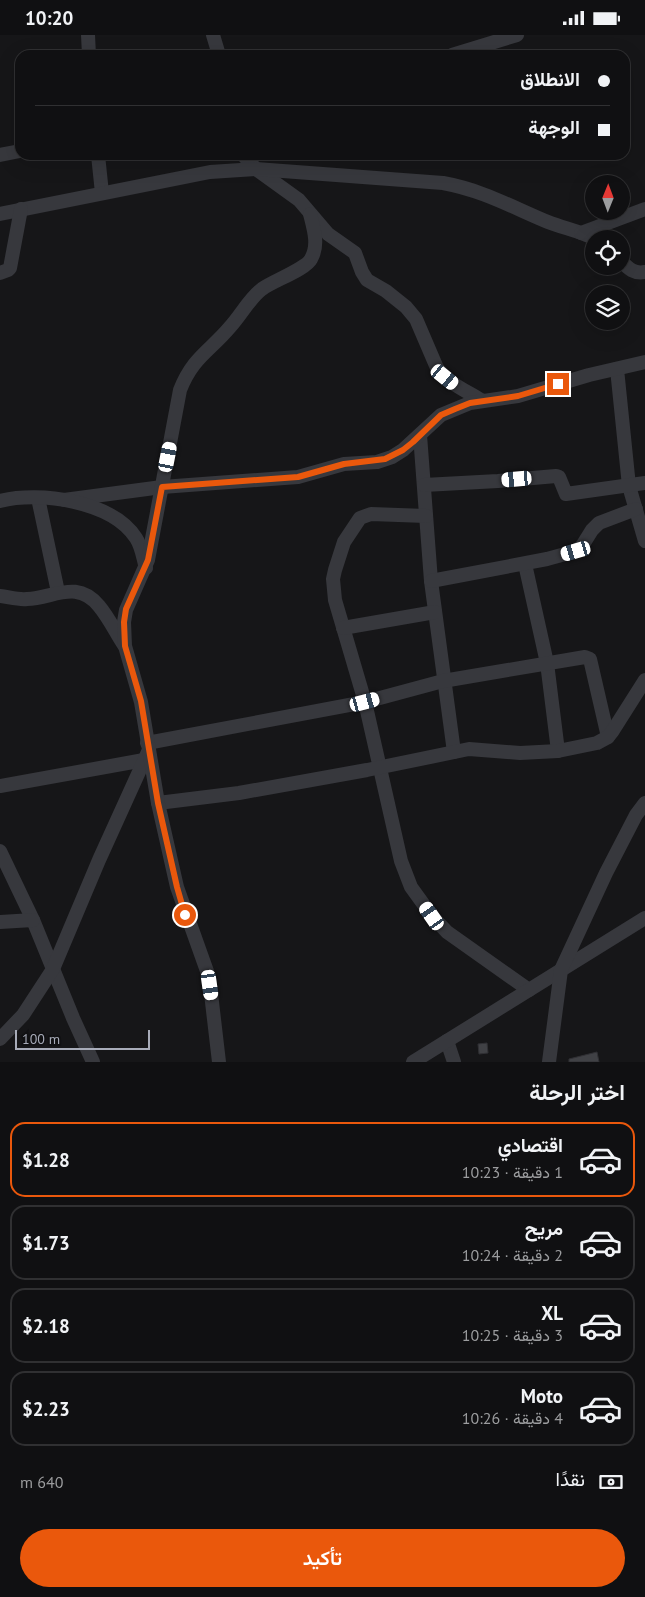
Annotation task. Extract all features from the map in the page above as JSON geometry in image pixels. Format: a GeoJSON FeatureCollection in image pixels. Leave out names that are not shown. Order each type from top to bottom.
{"type":"FeatureCollection","features":[{"type":"Feature","properties":{"kind":"street"},"geometry":{"type":"LineString","coordinates":[[88,35],[89,50]]}},
{"type":"Feature","properties":{"kind":"street"},"geometry":{"type":"LineString","coordinates":[[213,35],[218,50]]}},
{"type":"Feature","properties":{"kind":"street"},"geometry":{"type":"LineString","coordinates":[[467,50],[510,36]]}},
{"type":"Feature","properties":{"kind":"street"},"geometry":{"type":"LineString","coordinates":[[0,155],[15,152]]}},
{"type":"Feature","properties":{"kind":"street"},"geometry":{"type":"LineString","coordinates":[[99,160],[102,193]]}},
{"type":"Feature","properties":{"kind":"street"},"geometry":{"type":"LineString","coordinates":[[248,160],[256,169],[292,194],[328,234],[355,253],[367,280],[397,299],[416,319],[437,368],[441,373],[462,390],[482,401]]}},
{"type":"Feature","properties":{"kind":"street"},"geometry":{"type":"LineString","coordinates":[[0,213],[192,174],[256,169],[433,182],[462,186],[495,197],[555,225],[585,235]]}},
{"type":"Feature","properties":{"kind":"street"},"geometry":{"type":"LineString","coordinates":[[0,273],[10,268],[21,209]]}},
{"type":"Feature","properties":{"kind":"street"},"geometry":{"type":"LineString","coordinates":[[581,233],[645,209]]}},
{"type":"Feature","properties":{"kind":"street"},"geometry":{"type":"LineString","coordinates":[[219,1062],[208,974],[180,900],[147,752],[141,701],[125,646],[124,622],[126,609],[146,568],[180,389],[188,370],[230,328],[261,290],[308,264],[315,249],[315,236],[310,214]]}},
{"type":"Feature","properties":{"kind":"street"},"geometry":{"type":"LineString","coordinates":[[630,268],[636,273],[645,272]]}},
{"type":"Feature","properties":{"kind":"street"},"geometry":{"type":"LineString","coordinates":[[0,501],[38,498],[64,500],[162,487],[298,477],[344,464],[377,462],[398,453],[441,415],[470,403],[518,396],[589,375],[645,363]]}},
{"type":"Feature","properties":{"kind":"street"},"geometry":{"type":"LineString","coordinates":[[616,369],[629,486],[645,541]]}},
{"type":"Feature","properties":{"kind":"street"},"geometry":{"type":"LineString","coordinates":[[420,435],[431,581],[454,752]]}},
{"type":"Feature","properties":{"kind":"street"},"geometry":{"type":"LineString","coordinates":[[424,485],[556,476],[559,477],[566,493],[645,483]]}},
{"type":"Feature","properties":{"kind":"street"},"geometry":{"type":"LineString","coordinates":[[38,498],[58,592]]}},
{"type":"Feature","properties":{"kind":"street"},"geometry":{"type":"LineString","coordinates":[[64,500],[101,511],[127,527],[140,545],[146,568]]}},
{"type":"Feature","properties":{"kind":"street"},"geometry":{"type":"LineString","coordinates":[[431,581],[525,564],[576,551],[599,523],[636,509]]}},
{"type":"Feature","properties":{"kind":"street"},"geometry":{"type":"LineString","coordinates":[[426,516],[371,514],[360,518],[344,542],[333,579],[335,600],[365,702],[401,861],[411,887],[432,916],[447,932],[530,990]]}},
{"type":"Feature","properties":{"kind":"street"},"geometry":{"type":"LineString","coordinates":[[525,564],[547,663],[558,751]]}},
{"type":"Feature","properties":{"kind":"street"},"geometry":{"type":"LineString","coordinates":[[0,596],[25,599],[40,598],[58,592],[73,591],[92,599],[99,606],[125,646]]}},
{"type":"Feature","properties":{"kind":"street"},"geometry":{"type":"LineString","coordinates":[[344,628],[435,612]]}},
{"type":"Feature","properties":{"kind":"street"},"geometry":{"type":"LineString","coordinates":[[0,786],[365,702],[443,681],[582,657],[590,657],[608,737]]}},
{"type":"Feature","properties":{"kind":"street"},"geometry":{"type":"LineString","coordinates":[[158,803],[239,793],[379,768],[454,752],[480,749],[537,754],[597,743],[608,737],[645,680]]}},
{"type":"Feature","properties":{"kind":"street"},"geometry":{"type":"LineString","coordinates":[[0,1039],[23,1015],[53,969],[98,860],[147,752]]}},
{"type":"Feature","properties":{"kind":"street"},"geometry":{"type":"LineString","coordinates":[[549,1062],[561,970],[606,873],[636,815],[645,803]]}},
{"type":"Feature","properties":{"kind":"street"},"geometry":{"type":"LineString","coordinates":[[0,851],[33,920],[93,1062]]}},
{"type":"Feature","properties":{"kind":"street"},"geometry":{"type":"LineString","coordinates":[[413,1062],[645,918]]}},
{"type":"Feature","properties":{"kind":"street"},"geometry":{"type":"LineString","coordinates":[[0,922],[33,920]]}},
{"type":"Feature","properties":{"kind":"street"},"geometry":{"type":"LineString","coordinates":[[447,1041],[454,1062]]}},
{"type":"Feature","properties":{"kind":"building"},"geometry":{"type":"Polygon","coordinates":[[[487,1043],[488,1053],[479,1054],[478,1044],[487,1043]]]}},
{"type":"Feature","properties":{"kind":"building"},"geometry":{"type":"Polygon","coordinates":[[[597,1052],[599,1062],[569,1062],[569,1059],[597,1052]]]}},
{"type":"Feature","properties":{"kind":"route"},"geometry":{"type":"LineString","coordinates":[[185,915],[164,835],[148,752],[141,701],[125,646],[124,622],[126,609],[146,568],[162,487],[298,477],[344,464],[377,462],[392,457],[403,450],[441,415],[470,403],[518,396],[558,384]]}}]}
